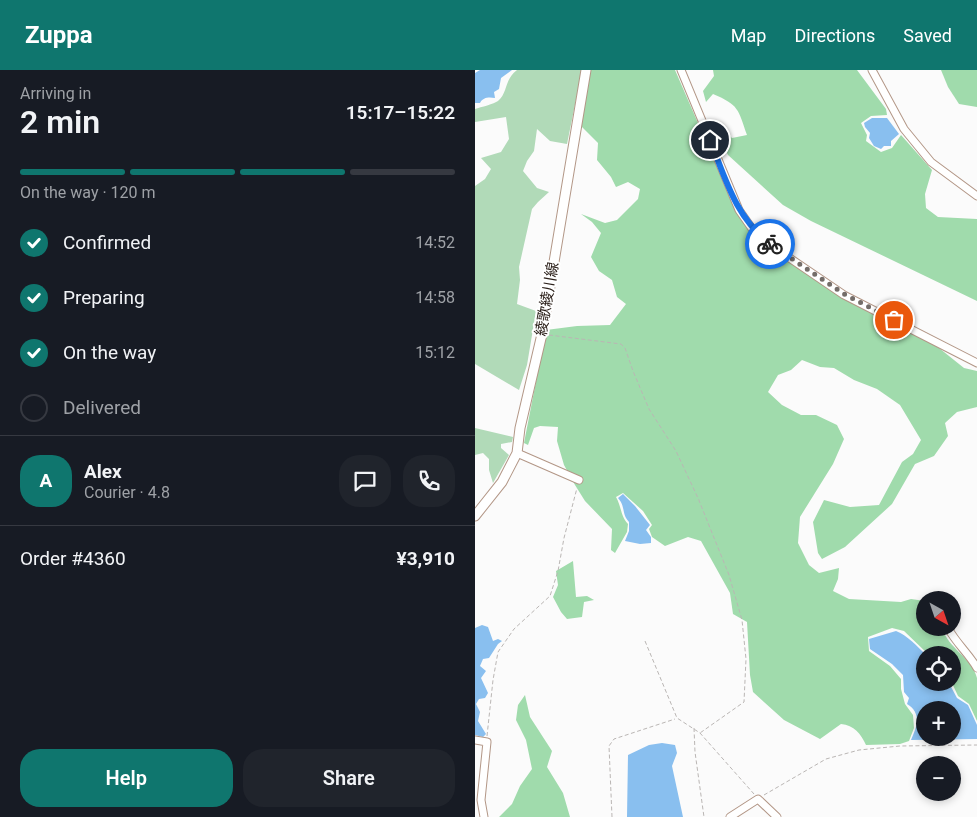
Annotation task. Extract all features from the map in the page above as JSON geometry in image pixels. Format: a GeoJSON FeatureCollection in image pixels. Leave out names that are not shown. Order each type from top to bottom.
{"type":"FeatureCollection","features":[{"type":"Feature","properties":{"kind":"main road","name":"綾歌綾川線"},"geometry":{"type":"LineString","coordinates":[[475,516],[503,482],[517,453],[520,428],[541,334],[586,70]]}},
{"type":"Feature","properties":{"kind":"street"},"geometry":{"type":"LineString","coordinates":[[681,70],[739,210],[753,230],[769,244],[844,294],[977,363]]}},
{"type":"Feature","properties":{"kind":"street"},"geometry":{"type":"LineString","coordinates":[[871,70],[904,130],[931,162],[977,196]]}},
{"type":"Feature","properties":{"kind":"street"},"geometry":{"type":"LineString","coordinates":[[517,453],[579,480]]}},
{"type":"Feature","properties":{"kind":"street"},"geometry":{"type":"LineString","coordinates":[[953,636],[977,668]]}},
{"type":"Feature","properties":{"kind":"street"},"geometry":{"type":"LineString","coordinates":[[971,658],[977,652]]}},
{"type":"Feature","properties":{"kind":"street"},"geometry":{"type":"LineString","coordinates":[[475,740],[487,742],[481,800],[484,817]]}},
{"type":"Feature","properties":{"kind":"street"},"geometry":{"type":"LineString","coordinates":[[730,817],[758,799],[777,817]]}},
{"type":"Feature","properties":{"kind":"path"},"geometry":{"type":"LineString","coordinates":[[541,334],[621,344],[625,348],[649,409],[676,451],[704,509],[743,620],[746,659],[744,702],[700,733]]}},
{"type":"Feature","properties":{"kind":"path"},"geometry":{"type":"LineString","coordinates":[[487,742],[493,680],[498,652],[514,629],[550,596],[558,571],[564,538],[579,480]]}},
{"type":"Feature","properties":{"kind":"path"},"geometry":{"type":"LineString","coordinates":[[645,641],[677,718],[700,733],[758,799],[826,759],[859,750],[900,746],[977,745]]}},
{"type":"Feature","properties":{"kind":"path"},"geometry":{"type":"LineString","coordinates":[[612,817],[609,746],[614,739],[677,718]]}},
{"type":"Feature","properties":{"kind":"path"},"geometry":{"type":"LineString","coordinates":[[694,728],[695,752],[704,817]]}},
{"type":"Feature","properties":{"kind":"green space"},"geometry":{"type":"Polygon","coordinates":[[[517,70],[582,70],[567,144],[550,141],[537,129],[534,151],[523,171],[537,188],[549,192],[532,209],[519,267],[520,280],[517,304],[536,311],[527,365],[519,390],[475,364],[475,186],[485,179],[491,169],[481,158],[501,152],[509,139],[506,117],[475,122],[475,109],[498,101],[510,78],[517,70]]]}},
{"type":"Feature","properties":{"kind":"green space"},"geometry":{"type":"Polygon","coordinates":[[[590,70],[675,70],[737,213],[750,232],[767,247],[939,348],[964,368],[977,371],[977,407],[957,412],[945,423],[948,436],[934,456],[915,464],[892,504],[845,547],[822,559],[818,553],[813,522],[824,500],[850,507],[879,505],[902,462],[913,454],[921,440],[900,405],[877,389],[854,380],[834,368],[820,367],[802,360],[791,370],[778,375],[768,392],[782,405],[801,415],[816,415],[837,425],[844,439],[833,464],[800,517],[798,543],[809,565],[819,573],[839,568],[838,579],[833,591],[849,599],[901,602],[916,600],[916,636],[946,636],[953,646],[920,646],[904,631],[892,628],[868,637],[869,651],[890,666],[901,679],[901,689],[905,704],[913,715],[914,728],[909,741],[900,744],[866,745],[857,731],[850,726],[841,724],[820,739],[784,720],[753,692],[750,675],[747,622],[733,614],[730,593],[701,541],[688,537],[665,546],[652,537],[649,529],[652,525],[643,511],[623,493],[616,497],[628,524],[627,532],[615,553],[611,550],[612,529],[585,501],[564,465],[557,441],[558,427],[540,426],[534,428],[528,445],[524,443],[546,330],[577,326],[610,325],[626,304],[617,297],[612,280],[599,271],[591,257],[601,233],[592,222],[581,214],[605,223],[617,220],[638,199],[640,189],[628,182],[616,187],[611,177],[597,160],[598,143],[581,126],[590,70]]]}},
{"type":"Feature","properties":{"kind":"green space"},"geometry":{"type":"Polygon","coordinates":[[[713,70],[857,70],[886,109],[887,115],[871,116],[861,123],[867,135],[866,141],[881,152],[892,148],[901,135],[932,170],[925,194],[926,208],[938,217],[977,219],[977,301],[811,221],[783,205],[728,155],[711,120],[732,138],[747,135],[739,114],[733,105],[713,94],[706,102],[703,91],[714,76],[713,70]]]}},
{"type":"Feature","properties":{"kind":"green space"},"geometry":{"type":"Polygon","coordinates":[[[941,70],[977,70],[977,107],[959,104],[948,87],[941,70]]]}},
{"type":"Feature","properties":{"kind":"green space"},"geometry":{"type":"Polygon","coordinates":[[[475,428],[513,437],[512,442],[501,444],[501,448],[509,455],[493,483],[489,470],[489,459],[483,453],[475,455],[475,428]]]}},
{"type":"Feature","properties":{"kind":"green space"},"geometry":{"type":"Polygon","coordinates":[[[573,561],[576,597],[587,596],[594,600],[584,602],[582,617],[567,619],[553,597],[558,585],[556,571],[573,561]]]}},
{"type":"Feature","properties":{"kind":"green space"},"geometry":{"type":"Polygon","coordinates":[[[961,654],[970,665],[977,678],[977,721],[969,704],[958,696],[956,691],[961,691],[961,654]]]}},
{"type":"Feature","properties":{"kind":"green space"},"geometry":{"type":"Polygon","coordinates":[[[525,695],[530,717],[552,751],[547,767],[563,793],[570,817],[499,817],[512,804],[520,786],[532,769],[526,740],[516,720],[518,705],[525,695]]]}},
{"type":"Feature","properties":{"kind":"water"},"geometry":{"type":"Polygon","coordinates":[[[480,70],[512,70],[501,78],[499,89],[494,92],[495,98],[486,98],[480,103],[475,103],[475,73],[480,70]]]}},
{"type":"Feature","properties":{"kind":"water"},"geometry":{"type":"Polygon","coordinates":[[[872,118],[887,118],[899,134],[891,141],[891,146],[884,146],[881,149],[874,146],[869,138],[870,133],[864,123],[872,118]]]}},
{"type":"Feature","properties":{"kind":"water"},"geometry":{"type":"Polygon","coordinates":[[[623,494],[650,525],[646,530],[651,537],[651,543],[640,544],[625,541],[629,531],[629,522],[618,498],[623,494]]]}},
{"type":"Feature","properties":{"kind":"water"},"geometry":{"type":"Polygon","coordinates":[[[482,625],[488,627],[493,641],[498,639],[502,641],[489,658],[483,659],[480,666],[486,671],[481,678],[488,693],[485,698],[479,699],[476,704],[480,712],[478,721],[486,734],[483,737],[475,735],[475,628],[482,625]]]}},
{"type":"Feature","properties":{"kind":"water"},"geometry":{"type":"Polygon","coordinates":[[[896,631],[916,645],[916,691],[953,691],[957,698],[968,705],[977,725],[977,739],[961,739],[961,701],[916,701],[916,716],[912,708],[907,704],[909,698],[904,692],[903,675],[892,664],[870,649],[869,639],[896,631]]]}},
{"type":"Feature","properties":{"kind":"water"},"geometry":{"type":"Polygon","coordinates":[[[916,725],[916,740],[911,740],[916,725]]]}},
{"type":"Feature","properties":{"kind":"water"},"geometry":{"type":"Polygon","coordinates":[[[662,743],[675,745],[677,753],[672,766],[683,817],[627,817],[628,755],[649,745],[662,743]]]}},
{"type":"Feature","properties":{"kind":"way so far"},"geometry":{"type":"LineString","coordinates":[[770,244],[844,294],[894,320]]}},
{"type":"Feature","properties":{"kind":"route"},"geometry":{"type":"LineString","coordinates":[[710,140],[739,210],[753,230],[770,244]]}}]}
